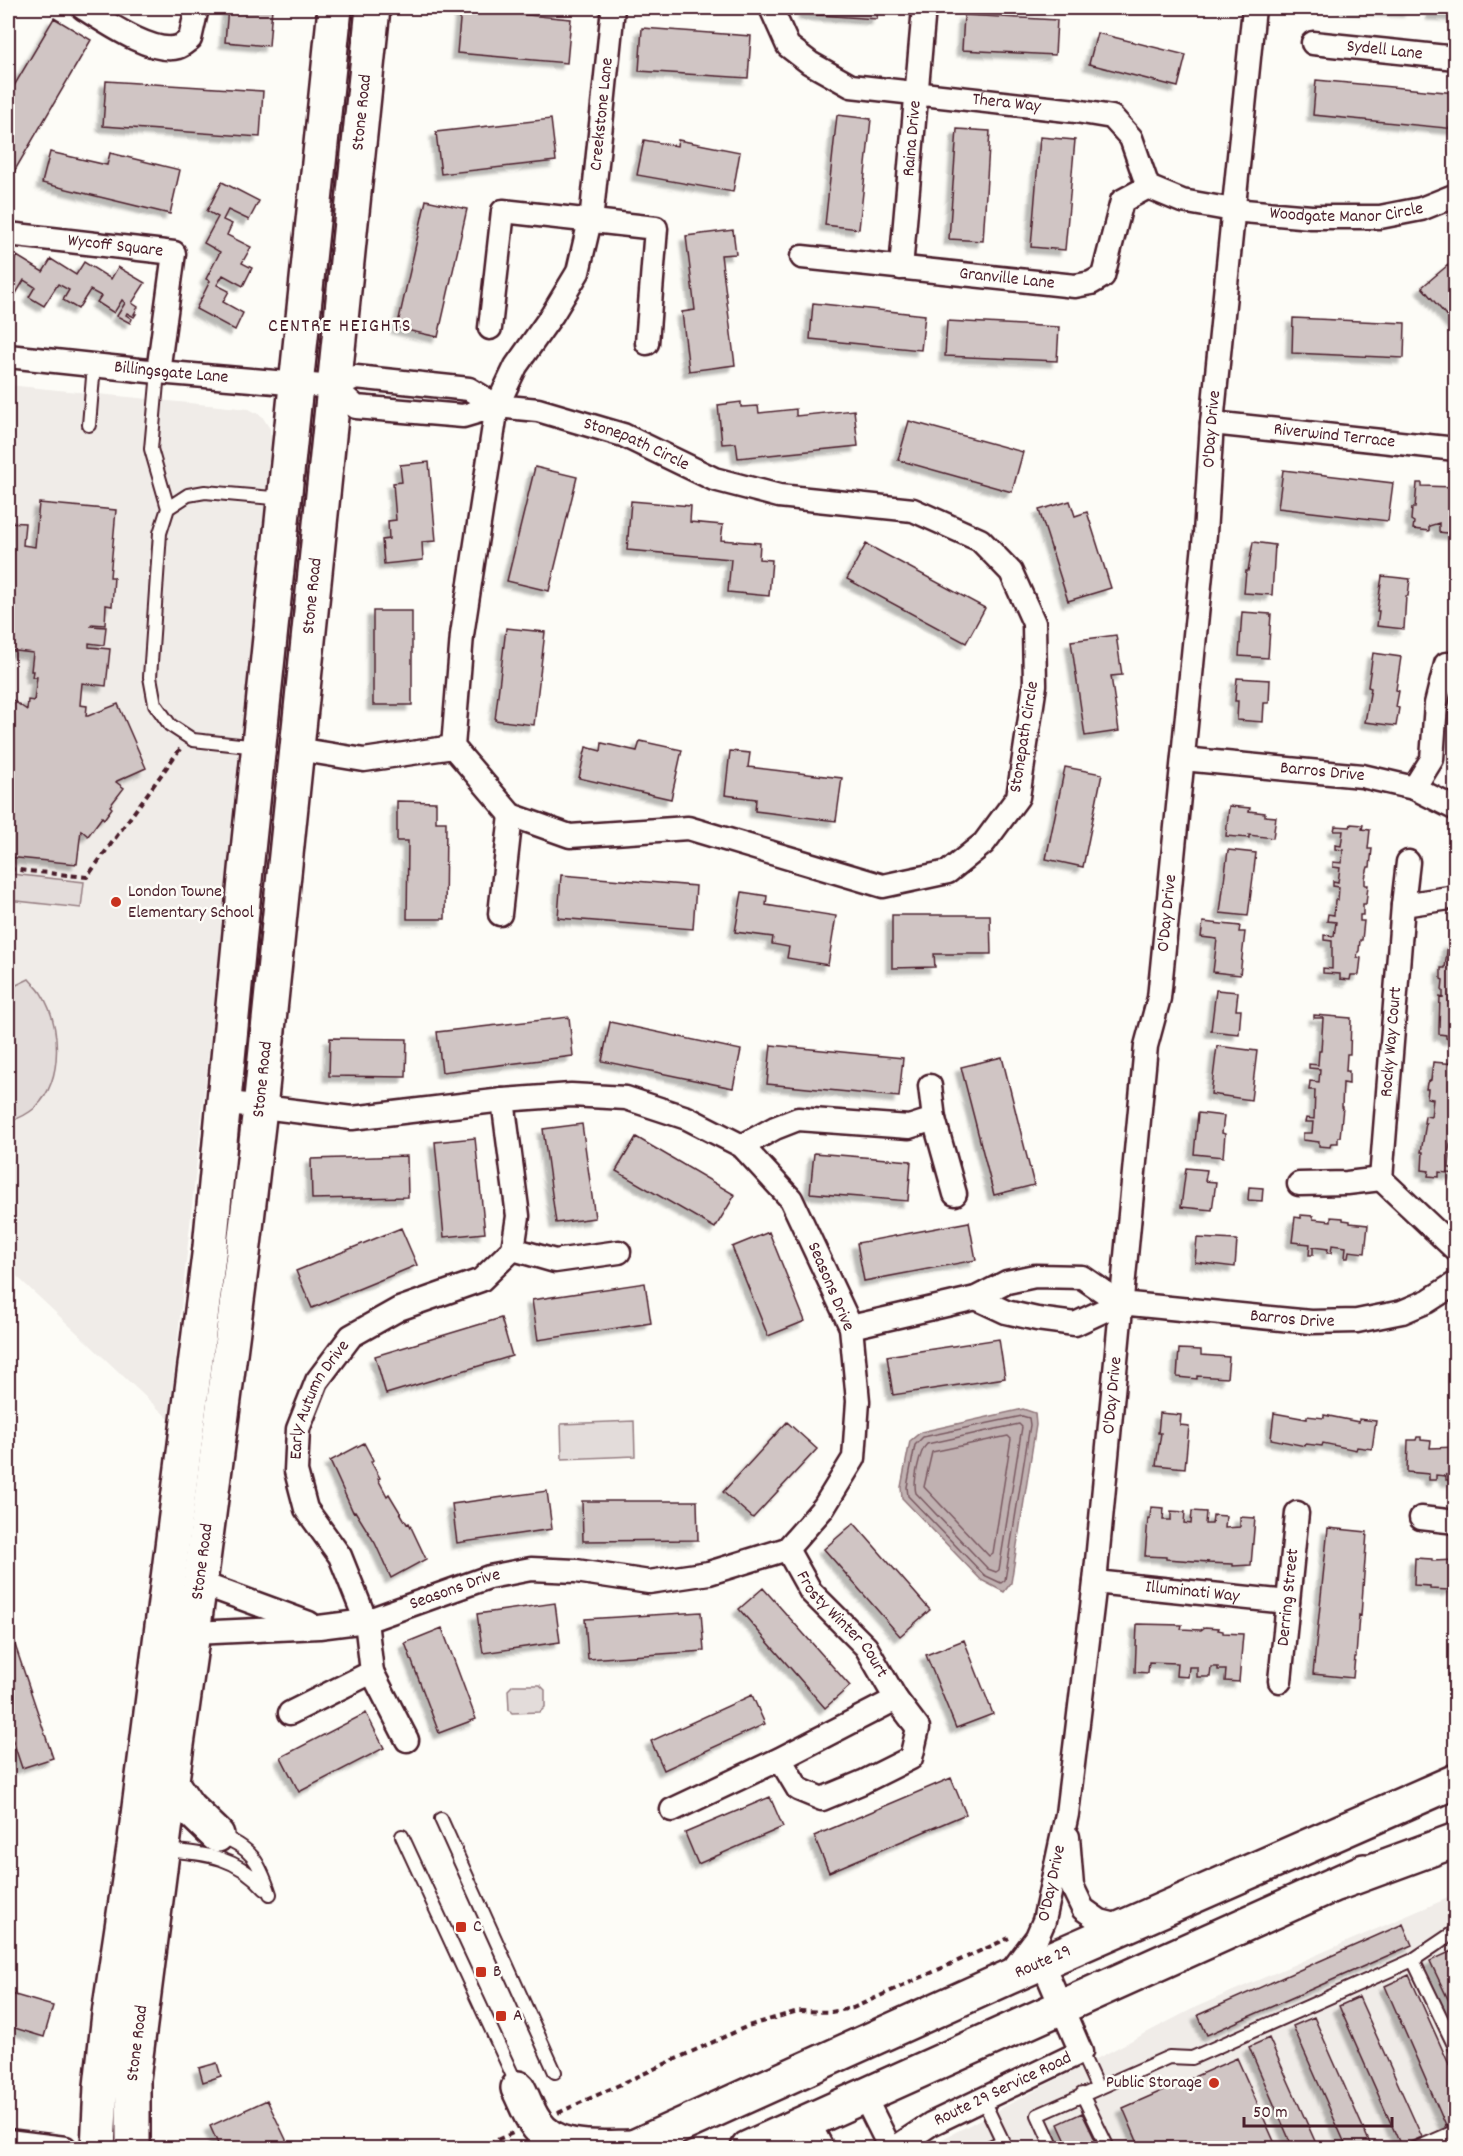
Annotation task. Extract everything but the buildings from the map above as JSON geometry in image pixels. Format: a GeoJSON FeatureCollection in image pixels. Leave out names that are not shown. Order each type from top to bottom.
{"type":"FeatureCollection","features":[{"type":"Feature","properties":{"kind":"main road","name":"Stone Road"},"geometry":{"type":"LineString","coordinates":[[133,2148],[133,2079],[162,1833],[222,1102],[335,8]]}},
{"type":"Feature","properties":{"kind":"main road","name":"Stone Road"},"geometry":{"type":"LineString","coordinates":[[98,2148],[101,2086],[109,2014],[162,1833],[172,1784],[243,1254],[373,8]]}},
{"type":"Feature","properties":{"kind":"main road","name":"Route 29"},"geometry":{"type":"LineString","coordinates":[[633,2148],[1042,1962],[1455,1781]]}},
{"type":"Feature","properties":{"kind":"main road"},"geometry":{"type":"LineString","coordinates":[[162,1833],[188,1807],[172,1784]]}},
{"type":"Feature","properties":{"kind":"main road"},"geometry":{"type":"LineString","coordinates":[[748,2148],[815,2135],[864,2096],[1455,1829]]}},
{"type":"Feature","properties":{"kind":"main road"},"geometry":{"type":"LineString","coordinates":[[1339,1883],[1455,1840]]}},
{"type":"Feature","properties":{"kind":"main road"},"geometry":{"type":"LineString","coordinates":[[518,2088],[535,2123],[556,2140],[581,2148],[633,2148]]}},
{"type":"Feature","properties":{"kind":"street"},"geometry":{"type":"LineString","coordinates":[[83,8],[129,36],[157,46],[176,47],[190,39],[197,8]]}},
{"type":"Feature","properties":{"kind":"street","name":"Creekstone Lane"},"geometry":{"type":"LineString","coordinates":[[497,406],[516,366],[552,315],[578,272],[592,212],[613,8]]}},
{"type":"Feature","properties":{"kind":"street","name":"Thera Way"},"geometry":{"type":"LineString","coordinates":[[771,8],[788,46],[810,63],[851,86],[1112,117],[1131,138],[1148,187]]}},
{"type":"Feature","properties":{"kind":"street","name":"Raina Drive"},"geometry":{"type":"LineString","coordinates":[[901,268],[924,8]]}},
{"type":"Feature","properties":{"kind":"street","name":"O'Day Drive"},"geometry":{"type":"LineString","coordinates":[[1007,1978],[1037,1937],[1044,1921],[1067,1814],[1095,1582],[1146,1046],[1159,998],[1205,534],[1212,423],[1254,8]]}},
{"type":"Feature","properties":{"kind":"street","name":"Sydell Lane"},"geometry":{"type":"LineString","coordinates":[[1312,43],[1455,58]]}},
{"type":"Feature","properties":{"kind":"street"},"geometry":{"type":"LineString","coordinates":[[1148,187],[1182,201],[1233,210]]}},
{"type":"Feature","properties":{"kind":"street","name":"Granville Lane"},"geometry":{"type":"LineString","coordinates":[[802,257],[1075,286],[1091,284],[1103,276],[1122,201],[1148,187]]}},
{"type":"Feature","properties":{"kind":"street","name":"Woodgate Manor Circle"},"geometry":{"type":"LineString","coordinates":[[1233,210],[1311,217],[1380,217],[1420,209],[1455,195]]}},
{"type":"Feature","properties":{"kind":"street"},"geometry":{"type":"LineString","coordinates":[[490,328],[503,211],[656,228],[647,343]]}},
{"type":"Feature","properties":{"kind":"street","name":"Wycoff Square"},"geometry":{"type":"LineString","coordinates":[[8,234],[174,253],[158,372]]}},
{"type":"Feature","properties":{"kind":"street","name":"Billingsgate Lane"},"geometry":{"type":"LineString","coordinates":[[8,356],[334,387]]}},
{"type":"Feature","properties":{"kind":"street","name":"Stonepath Circle"},"geometry":{"type":"LineString","coordinates":[[334,387],[357,377],[469,389],[497,406],[538,410],[623,435],[714,479],[779,496],[913,510],[980,540],[1011,572],[1034,623],[1035,685],[1018,797],[984,843],[948,872],[883,886],[688,828],[570,836],[511,815],[453,747]]}},
{"type":"Feature","properties":{"kind":"street"},"geometry":{"type":"LineString","coordinates":[[297,749],[364,760],[453,747],[462,635],[497,406]]}},
{"type":"Feature","properties":{"kind":"street","name":"Riverwind Terrace"},"geometry":{"type":"LineString","coordinates":[[1212,423],[1455,448]]}},
{"type":"Feature","properties":{"kind":"street"},"geometry":{"type":"LineString","coordinates":[[1414,788],[1432,759],[1436,704],[1446,664],[1455,664]]}},
{"type":"Feature","properties":{"kind":"street","name":"Barros Drive"},"geometry":{"type":"LineString","coordinates":[[1183,759],[1362,776],[1414,788],[1455,809]]}},
{"type":"Feature","properties":{"kind":"street"},"geometry":{"type":"LineString","coordinates":[[500,914],[511,815]]}},
{"type":"Feature","properties":{"kind":"street","name":"Rocky Way Court"},"geometry":{"type":"LineString","coordinates":[[1381,1179],[1408,862]]}},
{"type":"Feature","properties":{"kind":"street"},"geometry":{"type":"LineString","coordinates":[[1403,905],[1455,897]]}},
{"type":"Feature","properties":{"kind":"street"},"geometry":{"type":"LineString","coordinates":[[930,1086],[934,1119],[955,1194]]}},
{"type":"Feature","properties":{"kind":"street","name":"Seasons Drive"},"geometry":{"type":"LineString","coordinates":[[193,1633],[319,1627],[366,1621],[489,1577],[531,1569],[576,1571],[649,1582],[709,1573],[787,1550],[824,1507],[854,1458],[858,1401],[851,1327],[790,1199],[742,1146],[687,1118],[626,1098],[571,1095],[503,1100],[352,1118],[222,1102]]}},
{"type":"Feature","properties":{"kind":"street"},"geometry":{"type":"LineString","coordinates":[[503,1100],[518,1216],[513,1249],[555,1261],[619,1252]]}},
{"type":"Feature","properties":{"kind":"street"},"geometry":{"type":"LineString","coordinates":[[742,1146],[775,1128],[798,1119],[909,1127],[934,1119]]}},
{"type":"Feature","properties":{"kind":"street"},"geometry":{"type":"LineString","coordinates":[[1299,1184],[1347,1183],[1381,1179],[1455,1250]]}},
{"type":"Feature","properties":{"kind":"street","name":"Early Autumn Drive"},"geometry":{"type":"LineString","coordinates":[[408,1740],[372,1672],[366,1621],[340,1556],[306,1509],[296,1471],[298,1430],[317,1381],[351,1336],[399,1310],[481,1280],[513,1249]]}},
{"type":"Feature","properties":{"kind":"street"},"geometry":{"type":"LineString","coordinates":[[851,1327],[976,1298],[1007,1282],[1035,1276],[1082,1277],[1120,1303]]}},
{"type":"Feature","properties":{"kind":"street","name":"Barros Drive"},"geometry":{"type":"LineString","coordinates":[[1120,1303],[1311,1322],[1356,1321],[1402,1312],[1428,1301],[1455,1283]]}},
{"type":"Feature","properties":{"kind":"street"},"geometry":{"type":"LineString","coordinates":[[976,1298],[1006,1312],[1075,1324],[1120,1303]]}},
{"type":"Feature","properties":{"kind":"street","name":"Derring Street"},"geometry":{"type":"LineString","coordinates":[[1280,1681],[1297,1513]]}},
{"type":"Feature","properties":{"kind":"street"},"geometry":{"type":"LineString","coordinates":[[1421,1518],[1455,1522]]}},
{"type":"Feature","properties":{"kind":"street","name":"Frosty Winter Court"},"geometry":{"type":"LineString","coordinates":[[780,1759],[798,1789],[822,1799],[863,1782],[910,1758],[918,1728],[896,1699],[866,1647],[811,1592],[787,1550]]}},
{"type":"Feature","properties":{"kind":"street","name":"Illuminati Way"},"geometry":{"type":"LineString","coordinates":[[1095,1582],[1288,1602]]}},
{"type":"Feature","properties":{"kind":"street","name":"Seasons Drive"},"geometry":{"type":"LineString","coordinates":[[200,1583],[319,1627]]}},
{"type":"Feature","properties":{"kind":"street"},"geometry":{"type":"LineString","coordinates":[[290,1713],[372,1672]]}},
{"type":"Feature","properties":{"kind":"street","name":"Frosty Winter Court"},"geometry":{"type":"LineString","coordinates":[[672,1810],[780,1759],[896,1699]]}},
{"type":"Feature","properties":{"kind":"street","name":"O'Day Drive"},"geometry":{"type":"LineString","coordinates":[[1067,1814],[1072,1886],[1083,1909],[1100,1921],[1120,1926],[1134,1923]]}},
{"type":"Feature","properties":{"kind":"street"},"geometry":{"type":"LineString","coordinates":[[1042,1962],[1082,2052]]}},
{"type":"Feature","properties":{"kind":"street","name":"Route 29 Service Road"},"geometry":{"type":"LineString","coordinates":[[895,2148],[931,2124],[1082,2052]]}},
{"type":"Feature","properties":{"kind":"street"},"geometry":{"type":"LineString","coordinates":[[864,2096],[890,2148]]}},
{"type":"Feature","properties":{"kind":"street"},"geometry":{"type":"LineString","coordinates":[[8,2141],[65,2148]]}},
{"type":"Feature","properties":{"kind":"lane"},"geometry":{"type":"LineString","coordinates":[[89,425],[94,365]]}},
{"type":"Feature","properties":{"kind":"lane"},"geometry":{"type":"LineString","coordinates":[[158,372],[151,449],[168,508],[160,533],[150,677],[155,704],[170,725],[193,740],[258,747]]}},
{"type":"Feature","properties":{"kind":"lane"},"geometry":{"type":"LineString","coordinates":[[168,508],[188,495],[205,492],[285,499]]}},
{"type":"Feature","properties":{"kind":"lane"},"geometry":{"type":"LineString","coordinates":[[441,1819],[555,2072]]}},
{"type":"Feature","properties":{"kind":"lane"},"geometry":{"type":"LineString","coordinates":[[162,1833],[237,1842],[253,1857],[270,1894],[243,1868],[228,1860],[204,1854],[162,1833]]}},
{"type":"Feature","properties":{"kind":"lane"},"geometry":{"type":"LineString","coordinates":[[402,1836],[518,2088]]}},
{"type":"Feature","properties":{"kind":"lane"},"geometry":{"type":"LineString","coordinates":[[1053,2148],[1038,2115],[1169,2057],[1192,2058],[1413,1960],[1455,1931]]}},
{"type":"Feature","properties":{"kind":"lane"},"geometry":{"type":"LineString","coordinates":[[1413,1960],[1455,2049]]}},
{"type":"Feature","properties":{"kind":"lane"},"geometry":{"type":"LineString","coordinates":[[1082,2052],[1097,2087]]}},
{"type":"Feature","properties":{"kind":"lane"},"geometry":{"type":"LineString","coordinates":[[1082,2094],[1108,2148]]}},
{"type":"Feature","properties":{"kind":"lane"},"geometry":{"type":"LineString","coordinates":[[983,2100],[1004,2145],[988,2148]]}},
{"type":"Feature","properties":{"kind":"lane"},"geometry":{"type":"LineString","coordinates":[[1417,2148],[1455,2131]]}},
{"type":"Feature","properties":{"kind":"path"},"geometry":{"type":"LineString","coordinates":[[9,869],[87,877],[188,737]]}},
{"type":"Feature","properties":{"kind":"path"},"geometry":{"type":"LineString","coordinates":[[478,2148],[748,2026]]}},
{"type":"Feature","properties":{"kind":"shaded area","name":"London Towne Elementary School"},"geometry":{"type":"Polygon","coordinates":[[[8,385],[249,409],[262,416],[270,429],[271,440],[232,836],[169,1419],[8,1268],[8,385]]]}},
{"type":"Feature","properties":{"kind":"shaded area"},"geometry":{"type":"Polygon","coordinates":[[[11,874],[84,882],[81,908],[8,900],[11,874]]]}},
{"type":"Feature","properties":{"kind":"shaded area"},"geometry":{"type":"Polygon","coordinates":[[[29,979],[41,993],[53,1020],[57,1051],[55,1067],[45,1095],[36,1107],[8,1122],[8,989],[29,979]]]}},
{"type":"Feature","properties":{"kind":"shaded area"},"geometry":{"type":"Polygon","coordinates":[[[634,1421],[635,1456],[562,1459],[561,1424],[634,1421]]]}},
{"type":"Feature","properties":{"kind":"shaded area"},"geometry":{"type":"Polygon","coordinates":[[[513,1685],[540,1685],[545,1690],[545,1707],[540,1712],[512,1713],[509,1710],[508,1690],[513,1685]]]}},
{"type":"Feature","properties":{"kind":"shaded area"},"geometry":{"type":"Polygon","coordinates":[[[1455,1895],[1455,2148],[925,2148],[1196,2007],[1455,1895]]]}},
{"type":"Feature","properties":{"kind":"water"},"geometry":{"type":"Polygon","coordinates":[[[1023,1409],[1035,1413],[1036,1425],[1011,1583],[1004,1592],[981,1580],[902,1498],[901,1487],[910,1441],[921,1432],[1023,1409]]]}},
{"type":"Feature","properties":{"kind":"place","name":"London Towne Elementary School"},"geometry":{"type":"Point","coordinates":[116,902]}},
{"type":"Feature","properties":{"kind":"place","name":"C"},"geometry":{"type":"Point","coordinates":[461,1927]}},
{"type":"Feature","properties":{"kind":"place","name":"B"},"geometry":{"type":"Point","coordinates":[481,1972]}},
{"type":"Feature","properties":{"kind":"place","name":"A"},"geometry":{"type":"Point","coordinates":[501,2016]}},
{"type":"Feature","properties":{"kind":"place","name":"Public Storage"},"geometry":{"type":"Point","coordinates":[1214,2083]}},
{"type":"Feature","properties":{"kind":"district","name":"CENTRE HEIGHTS"},"geometry":{"type":"Point","coordinates":[340,327]}}]}
